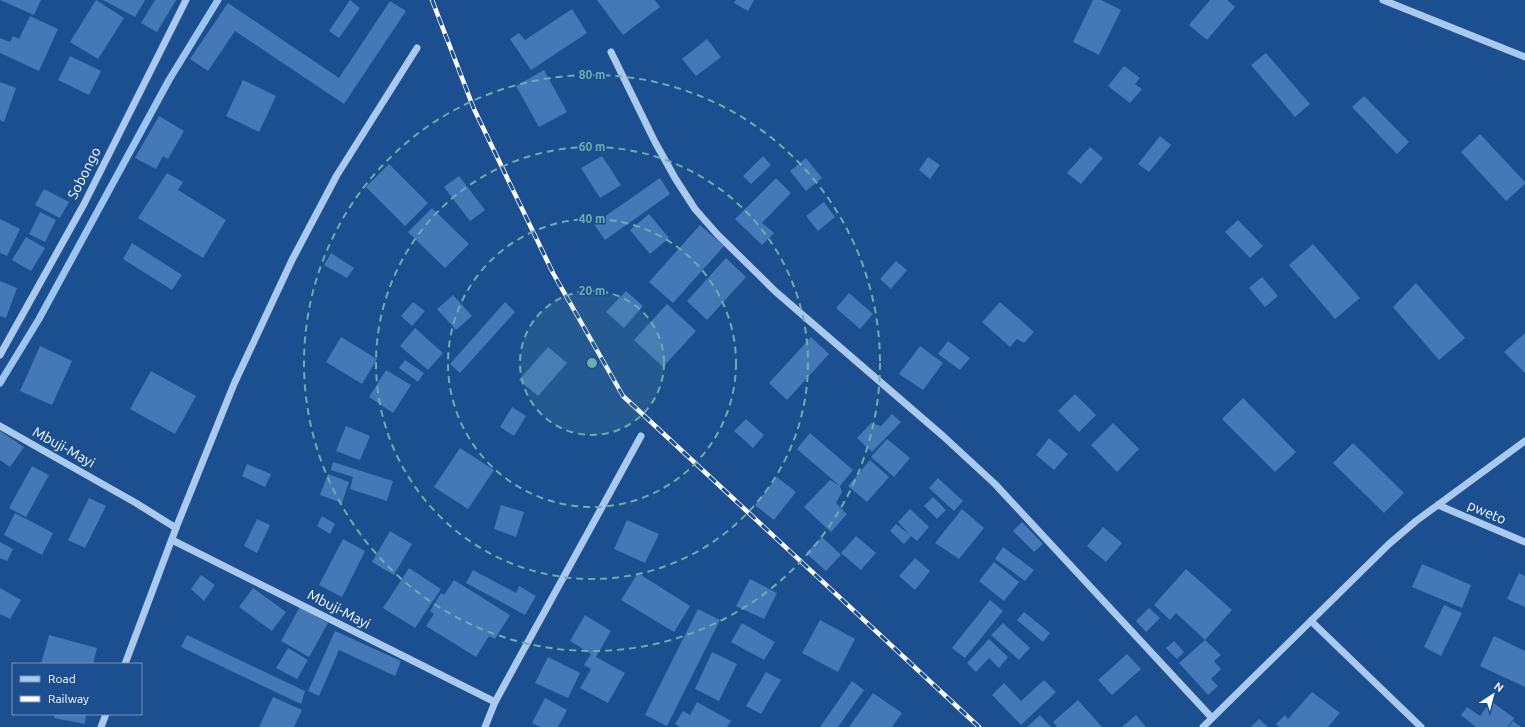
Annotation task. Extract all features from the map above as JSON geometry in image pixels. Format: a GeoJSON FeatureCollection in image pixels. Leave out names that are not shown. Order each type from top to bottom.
{"type":"FeatureCollection","features":[{"type":"Feature","properties":{"kind":"street","name":"Sobongo"},"geometry":{"type":"LineString","coordinates":[[0,355],[84,204],[186,0]]}},
{"type":"Feature","properties":{"kind":"street"},"geometry":{"type":"LineString","coordinates":[[1383,0],[1525,57]]}},
{"type":"Feature","properties":{"kind":"street"},"geometry":{"type":"LineString","coordinates":[[125,663],[176,528],[234,384],[292,260],[337,175],[417,48]]}},
{"type":"Feature","properties":{"kind":"street"},"geometry":{"type":"LineString","coordinates":[[611,52],[655,142],[675,178],[695,209],[717,234],[776,292],[943,436],[994,484],[1212,718]]}},
{"type":"Feature","properties":{"kind":"street","name":"Mbuji-Mayi"},"geometry":{"type":"LineString","coordinates":[[0,426],[136,503],[176,528]]}},
{"type":"Feature","properties":{"kind":"street"},"geometry":{"type":"LineString","coordinates":[[485,727],[495,702],[641,436]]}},
{"type":"Feature","properties":{"kind":"street"},"geometry":{"type":"LineString","coordinates":[[1203,727],[1389,544],[1416,521],[1525,441]]}},
{"type":"Feature","properties":{"kind":"street","name":"pweto"},"geometry":{"type":"LineString","coordinates":[[1438,505],[1525,542]]}},
{"type":"Feature","properties":{"kind":"street","name":"Mbuji-Mayi"},"geometry":{"type":"LineString","coordinates":[[172,540],[495,702]]}},
{"type":"Feature","properties":{"kind":"street"},"geometry":{"type":"LineString","coordinates":[[1311,621],[1421,727]]}},
{"type":"Feature","properties":{"kind":"street"},"geometry":{"type":"LineString","coordinates":[[101,727],[106,715]]}},
{"type":"Feature","properties":{"kind":"building"},"geometry":{"type":"Polygon","coordinates":[[[0,0],[41,0],[34,15],[0,0]]]}},
{"type":"Feature","properties":{"kind":"building"},"geometry":{"type":"Polygon","coordinates":[[[96,0],[124,18],[98,59],[70,42],[96,0]]]}},
{"type":"Feature","properties":{"kind":"building"},"geometry":{"type":"Polygon","coordinates":[[[103,0],[145,0],[135,17],[103,0]]]}},
{"type":"Feature","properties":{"kind":"building"},"geometry":{"type":"Polygon","coordinates":[[[155,0],[176,0],[157,32],[141,23],[155,0]]]}},
{"type":"Feature","properties":{"kind":"building"},"geometry":{"type":"Polygon","coordinates":[[[350,0],[360,8],[339,38],[329,31],[350,0]]]}},
{"type":"Feature","properties":{"kind":"building"},"geometry":{"type":"Polygon","coordinates":[[[597,0],[655,0],[660,7],[623,35],[597,0]]]}},
{"type":"Feature","properties":{"kind":"building"},"geometry":{"type":"Polygon","coordinates":[[[736,0],[754,0],[748,11],[734,3],[736,0]]]}},
{"type":"Feature","properties":{"kind":"building"},"geometry":{"type":"Polygon","coordinates":[[[1093,0],[1101,0],[1121,10],[1099,55],[1073,42],[1093,0]]]}},
{"type":"Feature","properties":{"kind":"building"},"geometry":{"type":"Polygon","coordinates":[[[1210,0],[1227,0],[1235,7],[1207,40],[1189,25],[1210,0]]]}},
{"type":"Feature","properties":{"kind":"building"},"geometry":{"type":"Polygon","coordinates":[[[390,1],[406,11],[344,104],[235,31],[208,71],[190,59],[228,3],[339,78],[390,1]]]}},
{"type":"Feature","properties":{"kind":"building"},"geometry":{"type":"Polygon","coordinates":[[[572,9],[587,33],[531,70],[510,39],[519,33],[525,40],[572,9]]]}},
{"type":"Feature","properties":{"kind":"building"},"geometry":{"type":"Polygon","coordinates":[[[30,16],[58,29],[39,71],[0,53],[0,38],[10,42],[13,36],[19,39],[30,16]]]}},
{"type":"Feature","properties":{"kind":"building"},"geometry":{"type":"Polygon","coordinates":[[[707,39],[721,57],[696,76],[682,59],[707,39]]]}},
{"type":"Feature","properties":{"kind":"building"},"geometry":{"type":"Polygon","coordinates":[[[1266,53],[1310,104],[1295,117],[1251,65],[1266,53]]]}},
{"type":"Feature","properties":{"kind":"building"},"geometry":{"type":"Polygon","coordinates":[[[70,56],[101,71],[89,95],[58,80],[70,56]]]}},
{"type":"Feature","properties":{"kind":"building"},"geometry":{"type":"Polygon","coordinates":[[[1124,66],[1140,78],[1135,84],[1142,89],[1130,103],[1108,86],[1124,66]]]}},
{"type":"Feature","properties":{"kind":"building"},"geometry":{"type":"Polygon","coordinates":[[[544,70],[567,112],[539,127],[516,86],[544,70]]]}},
{"type":"Feature","properties":{"kind":"building"},"geometry":{"type":"Polygon","coordinates":[[[243,80],[276,96],[259,132],[226,116],[243,80]]]}},
{"type":"Feature","properties":{"kind":"building"},"geometry":{"type":"Polygon","coordinates":[[[0,82],[16,88],[4,122],[0,120],[0,82]]]}},
{"type":"Feature","properties":{"kind":"building"},"geometry":{"type":"Polygon","coordinates":[[[1364,96],[1409,142],[1397,154],[1352,107],[1364,96]]]}},
{"type":"Feature","properties":{"kind":"building"},"geometry":{"type":"Polygon","coordinates":[[[159,116],[184,131],[168,159],[163,156],[156,169],[135,158],[159,116]]]}},
{"type":"Feature","properties":{"kind":"building"},"geometry":{"type":"Polygon","coordinates":[[[1480,134],[1525,182],[1525,184],[1506,201],[1461,152],[1480,134]]]}},
{"type":"Feature","properties":{"kind":"building"},"geometry":{"type":"Polygon","coordinates":[[[1160,136],[1171,145],[1149,172],[1138,164],[1160,136]]]}},
{"type":"Feature","properties":{"kind":"building"},"geometry":{"type":"Polygon","coordinates":[[[1090,147],[1103,158],[1081,184],[1067,173],[1090,147]]]}},
{"type":"Feature","properties":{"kind":"building"},"geometry":{"type":"Polygon","coordinates":[[[602,156],[621,185],[600,198],[581,168],[602,156]]]}},
{"type":"Feature","properties":{"kind":"building"},"geometry":{"type":"Polygon","coordinates":[[[763,156],[771,165],[751,184],[743,176],[763,156]]]}},
{"type":"Feature","properties":{"kind":"building"},"geometry":{"type":"Polygon","coordinates":[[[928,157],[940,165],[930,179],[919,170],[928,157]]]}},
{"type":"Feature","properties":{"kind":"building"},"geometry":{"type":"Polygon","coordinates":[[[806,158],[822,178],[806,191],[790,171],[806,158]]]}},
{"type":"Feature","properties":{"kind":"building"},"geometry":{"type":"Polygon","coordinates":[[[389,164],[428,203],[405,226],[366,187],[389,164]]]}},
{"type":"Feature","properties":{"kind":"building"},"geometry":{"type":"Polygon","coordinates":[[[167,173],[183,182],[178,190],[226,220],[203,258],[138,218],[167,173]]]}},
{"type":"Feature","properties":{"kind":"building"},"geometry":{"type":"Polygon","coordinates":[[[459,176],[485,210],[470,221],[444,187],[459,176]]]}},
{"type":"Feature","properties":{"kind":"building"},"geometry":{"type":"Polygon","coordinates":[[[660,178],[670,194],[605,240],[594,224],[660,178]]]}},
{"type":"Feature","properties":{"kind":"building"},"geometry":{"type":"Polygon","coordinates":[[[776,178],[791,193],[762,223],[774,233],[762,245],[735,219],[776,178]]]}},
{"type":"Feature","properties":{"kind":"building"},"geometry":{"type":"Polygon","coordinates":[[[44,189],[69,202],[60,218],[35,205],[44,189]]]}},
{"type":"Feature","properties":{"kind":"building"},"geometry":{"type":"Polygon","coordinates":[[[824,202],[835,217],[818,231],[806,216],[824,202]]]}},
{"type":"Feature","properties":{"kind":"building"},"geometry":{"type":"Polygon","coordinates":[[[432,208],[469,244],[445,268],[408,232],[432,208]]]}},
{"type":"Feature","properties":{"kind":"building"},"geometry":{"type":"Polygon","coordinates":[[[40,212],[56,220],[45,242],[29,234],[40,212]]]}},
{"type":"Feature","properties":{"kind":"building"},"geometry":{"type":"Polygon","coordinates":[[[649,214],[669,238],[650,254],[630,230],[649,214]]]}},
{"type":"Feature","properties":{"kind":"building"},"geometry":{"type":"Polygon","coordinates":[[[0,219],[20,229],[7,256],[0,253],[0,219]]]}},
{"type":"Feature","properties":{"kind":"building"},"geometry":{"type":"Polygon","coordinates":[[[1238,220],[1263,246],[1250,258],[1225,232],[1238,220]]]}},
{"type":"Feature","properties":{"kind":"building"},"geometry":{"type":"Polygon","coordinates":[[[700,225],[724,246],[673,303],[649,282],[700,225]]]}},
{"type":"Feature","properties":{"kind":"building"},"geometry":{"type":"Polygon","coordinates":[[[26,237],[45,248],[31,271],[12,260],[26,237]]]}},
{"type":"Feature","properties":{"kind":"building"},"geometry":{"type":"Polygon","coordinates":[[[132,243],[182,275],[172,290],[123,259],[132,243]]]}},
{"type":"Feature","properties":{"kind":"building"},"geometry":{"type":"Polygon","coordinates":[[[1313,244],[1360,298],[1335,319],[1289,265],[1313,244]]]}},
{"type":"Feature","properties":{"kind":"building"},"geometry":{"type":"Polygon","coordinates":[[[331,253],[354,268],[347,278],[324,265],[331,253]]]}},
{"type":"Feature","properties":{"kind":"building"},"geometry":{"type":"Polygon","coordinates":[[[726,258],[746,277],[707,320],[687,301],[726,258]]]}},
{"type":"Feature","properties":{"kind":"building"},"geometry":{"type":"Polygon","coordinates":[[[896,261],[907,270],[891,289],[880,279],[896,261]]]}},
{"type":"Feature","properties":{"kind":"building"},"geometry":{"type":"Polygon","coordinates":[[[1262,277],[1278,296],[1265,307],[1249,288],[1262,277]]]}},
{"type":"Feature","properties":{"kind":"building"},"geometry":{"type":"Polygon","coordinates":[[[0,281],[17,288],[6,318],[0,316],[0,281]]]}},
{"type":"Feature","properties":{"kind":"building"},"geometry":{"type":"Polygon","coordinates":[[[1416,283],[1465,338],[1439,360],[1393,307],[1416,283]]]}},
{"type":"Feature","properties":{"kind":"building"},"geometry":{"type":"Polygon","coordinates":[[[626,291],[643,306],[624,328],[606,312],[626,291]]]}},
{"type":"Feature","properties":{"kind":"building"},"geometry":{"type":"Polygon","coordinates":[[[849,293],[873,314],[860,329],[836,308],[849,293]]]}},
{"type":"Feature","properties":{"kind":"building"},"geometry":{"type":"Polygon","coordinates":[[[453,295],[472,316],[456,330],[437,309],[453,295]]]}},
{"type":"Feature","properties":{"kind":"building"},"geometry":{"type":"Polygon","coordinates":[[[413,302],[425,311],[412,326],[401,316],[413,302]]]}},
{"type":"Feature","properties":{"kind":"building"},"geometry":{"type":"Polygon","coordinates":[[[505,302],[515,312],[460,373],[450,364],[505,302]]]}},
{"type":"Feature","properties":{"kind":"building"},"geometry":{"type":"Polygon","coordinates":[[[1000,302],[1034,332],[1024,343],[1017,339],[1010,347],[982,322],[1000,302]]]}},
{"type":"Feature","properties":{"kind":"building"},"geometry":{"type":"Polygon","coordinates":[[[667,304],[696,331],[663,367],[634,340],[667,304]]]}},
{"type":"Feature","properties":{"kind":"building"},"geometry":{"type":"Polygon","coordinates":[[[415,328],[443,353],[428,370],[400,346],[415,328]]]}},
{"type":"Feature","properties":{"kind":"building"},"geometry":{"type":"Polygon","coordinates":[[[1525,333],[1525,373],[1504,352],[1525,333]]]}},
{"type":"Feature","properties":{"kind":"building"},"geometry":{"type":"Polygon","coordinates":[[[341,337],[377,359],[362,384],[326,362],[341,337]]]}},
{"type":"Feature","properties":{"kind":"building"},"geometry":{"type":"Polygon","coordinates":[[[811,337],[829,354],[787,400],[769,383],[811,337]]]}},
{"type":"Feature","properties":{"kind":"building"},"geometry":{"type":"Polygon","coordinates":[[[948,341],[970,358],[960,370],[938,354],[948,341]]]}},
{"type":"Feature","properties":{"kind":"building"},"geometry":{"type":"Polygon","coordinates":[[[40,346],[72,361],[52,405],[20,391],[40,346]]]}},
{"type":"Feature","properties":{"kind":"building"},"geometry":{"type":"Polygon","coordinates":[[[920,346],[943,363],[923,390],[899,374],[920,346]]]}},
{"type":"Feature","properties":{"kind":"building"},"geometry":{"type":"Polygon","coordinates":[[[548,347],[567,363],[538,396],[519,380],[548,347]]]}},
{"type":"Feature","properties":{"kind":"building"},"geometry":{"type":"Polygon","coordinates":[[[405,360],[424,373],[418,382],[399,368],[405,360]]]}},
{"type":"Feature","properties":{"kind":"building"},"geometry":{"type":"Polygon","coordinates":[[[386,370],[411,385],[393,413],[369,397],[386,370]]]}},
{"type":"Feature","properties":{"kind":"building"},"geometry":{"type":"Polygon","coordinates":[[[151,371],[196,396],[175,434],[130,409],[151,371]]]}},
{"type":"Feature","properties":{"kind":"building"},"geometry":{"type":"Polygon","coordinates":[[[1075,394],[1096,415],[1079,432],[1058,411],[1075,394]]]}},
{"type":"Feature","properties":{"kind":"building"},"geometry":{"type":"Polygon","coordinates":[[[1243,398],[1296,452],[1275,472],[1222,419],[1243,398]]]}},
{"type":"Feature","properties":{"kind":"building"},"geometry":{"type":"Polygon","coordinates":[[[512,407],[526,416],[514,436],[500,427],[512,407]]]}},
{"type":"Feature","properties":{"kind":"building"},"geometry":{"type":"Polygon","coordinates":[[[892,414],[901,422],[872,452],[857,438],[871,423],[881,426],[892,414]]]}},
{"type":"Feature","properties":{"kind":"building"},"geometry":{"type":"Polygon","coordinates":[[[746,419],[764,435],[753,448],[734,431],[746,419]]]}},
{"type":"Feature","properties":{"kind":"building"},"geometry":{"type":"Polygon","coordinates":[[[1113,423],[1139,449],[1117,472],[1091,445],[1113,423]]]}},
{"type":"Feature","properties":{"kind":"building"},"geometry":{"type":"Polygon","coordinates":[[[346,426],[370,436],[360,460],[336,451],[346,426]]]}},
{"type":"Feature","properties":{"kind":"building"},"geometry":{"type":"Polygon","coordinates":[[[0,431],[24,447],[10,467],[0,460],[0,431]]]}},
{"type":"Feature","properties":{"kind":"building"},"geometry":{"type":"Polygon","coordinates":[[[810,433],[853,470],[840,486],[797,449],[810,433]]]}},
{"type":"Feature","properties":{"kind":"building"},"geometry":{"type":"Polygon","coordinates":[[[1049,438],[1068,454],[1054,470],[1036,455],[1049,438]]]}},
{"type":"Feature","properties":{"kind":"building"},"geometry":{"type":"Polygon","coordinates":[[[887,439],[910,458],[894,477],[871,457],[887,439]]]}},
{"type":"Feature","properties":{"kind":"building"},"geometry":{"type":"Polygon","coordinates":[[[1353,443],[1404,493],[1384,513],[1333,463],[1353,443]]]}},
{"type":"Feature","properties":{"kind":"building"},"geometry":{"type":"Polygon","coordinates":[[[460,448],[494,470],[468,509],[434,487],[460,448]]]}},
{"type":"Feature","properties":{"kind":"building"},"geometry":{"type":"Polygon","coordinates":[[[870,460],[889,477],[867,502],[848,486],[870,460]]]}},
{"type":"Feature","properties":{"kind":"building"},"geometry":{"type":"Polygon","coordinates":[[[333,462],[393,481],[387,501],[350,489],[353,477],[331,470],[333,462]]]}},
{"type":"Feature","properties":{"kind":"building"},"geometry":{"type":"Polygon","coordinates":[[[247,464],[271,474],[265,487],[242,476],[247,464]]]}},
{"type":"Feature","properties":{"kind":"building"},"geometry":{"type":"Polygon","coordinates":[[[32,466],[49,475],[26,517],[9,508],[32,466]]]}},
{"type":"Feature","properties":{"kind":"building"},"geometry":{"type":"Polygon","coordinates":[[[328,474],[349,482],[342,503],[320,495],[328,474]]]}},
{"type":"Feature","properties":{"kind":"building"},"geometry":{"type":"Polygon","coordinates":[[[777,477],[796,492],[774,520],[755,505],[777,477]]]}},
{"type":"Feature","properties":{"kind":"building"},"geometry":{"type":"Polygon","coordinates":[[[938,478],[963,501],[954,511],[929,488],[938,478]]]}},
{"type":"Feature","properties":{"kind":"building"},"geometry":{"type":"Polygon","coordinates":[[[830,480],[840,486],[842,492],[836,503],[847,514],[831,532],[804,507],[830,480]]]}},
{"type":"Feature","properties":{"kind":"building"},"geometry":{"type":"Polygon","coordinates":[[[933,497],[946,510],[937,519],[924,506],[933,497]]]}},
{"type":"Feature","properties":{"kind":"building"},"geometry":{"type":"Polygon","coordinates":[[[89,498],[106,506],[85,548],[68,540],[89,498]]]}},
{"type":"Feature","properties":{"kind":"building"},"geometry":{"type":"Polygon","coordinates":[[[501,505],[524,512],[516,537],[494,529],[501,505]]]}},
{"type":"Feature","properties":{"kind":"building"},"geometry":{"type":"Polygon","coordinates":[[[910,509],[929,527],[917,541],[911,536],[904,544],[890,531],[896,524],[910,535],[898,522],[910,509]]]}},
{"type":"Feature","properties":{"kind":"building"},"geometry":{"type":"Polygon","coordinates":[[[962,509],[984,528],[959,559],[935,543],[962,509]]]}},
{"type":"Feature","properties":{"kind":"building"},"geometry":{"type":"Polygon","coordinates":[[[15,513],[53,533],[42,555],[4,535],[15,513]]]}},
{"type":"Feature","properties":{"kind":"building"},"geometry":{"type":"Polygon","coordinates":[[[322,516],[335,524],[330,534],[317,526],[322,516]]]}},
{"type":"Feature","properties":{"kind":"building"},"geometry":{"type":"Polygon","coordinates":[[[257,519],[270,525],[257,553],[244,546],[257,519]]]}},
{"type":"Feature","properties":{"kind":"building"},"geometry":{"type":"Polygon","coordinates":[[[627,520],[659,534],[645,563],[614,549],[627,520]]]}},
{"type":"Feature","properties":{"kind":"building"},"geometry":{"type":"Polygon","coordinates":[[[1022,522],[1043,544],[1034,552],[1013,531],[1022,522]]]}},
{"type":"Feature","properties":{"kind":"building"},"geometry":{"type":"Polygon","coordinates":[[[1103,527],[1122,543],[1106,562],[1087,546],[1103,527]]]}},
{"type":"Feature","properties":{"kind":"building"},"geometry":{"type":"Polygon","coordinates":[[[390,531],[412,544],[394,575],[372,562],[390,531]]]}},
{"type":"Feature","properties":{"kind":"building"},"geometry":{"type":"Polygon","coordinates":[[[856,536],[876,553],[861,570],[841,553],[856,536]]]}},
{"type":"Feature","properties":{"kind":"building"},"geometry":{"type":"Polygon","coordinates":[[[822,537],[841,555],[826,571],[806,553],[822,537]]]}},
{"type":"Feature","properties":{"kind":"building"},"geometry":{"type":"Polygon","coordinates":[[[343,539],[365,551],[342,597],[319,585],[343,539]]]}},
{"type":"Feature","properties":{"kind":"building"},"geometry":{"type":"Polygon","coordinates":[[[0,542],[13,549],[7,561],[0,558],[0,542]]]}},
{"type":"Feature","properties":{"kind":"building"},"geometry":{"type":"Polygon","coordinates":[[[1003,547],[1034,570],[1025,581],[995,559],[1003,547]]]}},
{"type":"Feature","properties":{"kind":"building"},"geometry":{"type":"Polygon","coordinates":[[[915,558],[930,571],[915,590],[899,576],[915,558]]]}},
{"type":"Feature","properties":{"kind":"building"},"geometry":{"type":"Polygon","coordinates":[[[994,562],[1019,582],[1004,601],[979,581],[994,562]]]}},
{"type":"Feature","properties":{"kind":"building"},"geometry":{"type":"Polygon","coordinates":[[[1422,564],[1471,585],[1462,608],[1412,587],[1422,564]]]}},
{"type":"Feature","properties":{"kind":"building"},"geometry":{"type":"Polygon","coordinates":[[[409,568],[441,589],[415,628],[383,608],[409,568]]]}},
{"type":"Feature","properties":{"kind":"building"},"geometry":{"type":"Polygon","coordinates":[[[1186,569],[1232,610],[1205,640],[1176,613],[1170,620],[1154,605],[1186,569]]]}},
{"type":"Feature","properties":{"kind":"building"},"geometry":{"type":"Polygon","coordinates":[[[473,570],[516,593],[519,586],[536,596],[525,615],[466,583],[473,570]]]}},
{"type":"Feature","properties":{"kind":"building"},"geometry":{"type":"Polygon","coordinates":[[[638,573],[690,606],[674,632],[621,600],[638,573]]]}},
{"type":"Feature","properties":{"kind":"building"},"geometry":{"type":"Polygon","coordinates":[[[1519,573],[1525,576],[1525,607],[1507,599],[1519,573]]]}},
{"type":"Feature","properties":{"kind":"building"},"geometry":{"type":"Polygon","coordinates":[[[201,575],[215,585],[204,601],[191,589],[201,575]]]}},
{"type":"Feature","properties":{"kind":"building"},"geometry":{"type":"Polygon","coordinates":[[[750,579],[777,593],[764,619],[736,606],[750,579]]]}},
{"type":"Feature","properties":{"kind":"building"},"geometry":{"type":"Polygon","coordinates":[[[454,580],[510,615],[495,639],[489,636],[476,657],[426,626],[434,614],[430,611],[441,593],[444,595],[454,580]]]}},
{"type":"Feature","properties":{"kind":"building"},"geometry":{"type":"Polygon","coordinates":[[[0,588],[21,600],[10,619],[0,614],[0,588]]]}},
{"type":"Feature","properties":{"kind":"building"},"geometry":{"type":"Polygon","coordinates":[[[253,588],[286,612],[272,631],[239,607],[253,588]]]}},
{"type":"Feature","properties":{"kind":"building"},"geometry":{"type":"Polygon","coordinates":[[[990,600],[1003,611],[965,658],[952,648],[990,600]]]}},
{"type":"Feature","properties":{"kind":"building"},"geometry":{"type":"Polygon","coordinates":[[[1444,605],[1462,613],[1441,656],[1424,647],[1444,605]]]}},
{"type":"Feature","properties":{"kind":"building"},"geometry":{"type":"Polygon","coordinates":[[[300,607],[328,623],[309,657],[281,641],[300,607]]]}},
{"type":"Feature","properties":{"kind":"building"},"geometry":{"type":"Polygon","coordinates":[[[1149,608],[1160,618],[1146,632],[1136,621],[1149,608]]]}},
{"type":"Feature","properties":{"kind":"building"},"geometry":{"type":"Polygon","coordinates":[[[698,609],[720,620],[667,726],[645,715],[698,609]]]}},
{"type":"Feature","properties":{"kind":"building"},"geometry":{"type":"Polygon","coordinates":[[[1024,612],[1050,633],[1043,642],[1017,620],[1024,612]]]}},
{"type":"Feature","properties":{"kind":"building"},"geometry":{"type":"Polygon","coordinates":[[[585,615],[611,631],[596,657],[625,673],[608,703],[580,688],[591,669],[584,665],[591,654],[570,641],[585,615]]]}},
{"type":"Feature","properties":{"kind":"building"},"geometry":{"type":"Polygon","coordinates":[[[820,620],[855,639],[838,672],[802,653],[820,620]]]}},
{"type":"Feature","properties":{"kind":"building"},"geometry":{"type":"Polygon","coordinates":[[[742,623],[775,642],[764,660],[731,642],[742,623]]]}},
{"type":"Feature","properties":{"kind":"building"},"geometry":{"type":"Polygon","coordinates":[[[1003,623],[1030,648],[1019,660],[991,635],[1003,623]]]}},
{"type":"Feature","properties":{"kind":"building"},"geometry":{"type":"Polygon","coordinates":[[[335,631],[401,661],[395,676],[339,650],[319,696],[308,691],[335,631]]]}},
{"type":"Feature","properties":{"kind":"building"},"geometry":{"type":"Polygon","coordinates":[[[49,635],[97,648],[93,663],[41,663],[49,635]]]}},
{"type":"Feature","properties":{"kind":"building"},"geometry":{"type":"Polygon","coordinates":[[[187,635],[305,691],[301,704],[181,647],[187,635]]]}},
{"type":"Feature","properties":{"kind":"building"},"geometry":{"type":"Polygon","coordinates":[[[1494,636],[1525,651],[1525,687],[1480,666],[1494,636]]]}},
{"type":"Feature","properties":{"kind":"building"},"geometry":{"type":"Polygon","coordinates":[[[989,639],[1008,657],[999,668],[989,658],[976,672],[967,663],[989,639]]]}},
{"type":"Feature","properties":{"kind":"building"},"geometry":{"type":"Polygon","coordinates":[[[1205,640],[1221,655],[1214,661],[1221,669],[1211,679],[1218,686],[1208,695],[1179,663],[1205,640]]]}},
{"type":"Feature","properties":{"kind":"building"},"geometry":{"type":"Polygon","coordinates":[[[1174,641],[1184,652],[1177,659],[1166,648],[1174,641]]]}},
{"type":"Feature","properties":{"kind":"building"},"geometry":{"type":"Polygon","coordinates":[[[288,648],[308,660],[297,679],[276,668],[288,648]]]}},
{"type":"Feature","properties":{"kind":"building"},"geometry":{"type":"Polygon","coordinates":[[[712,652],[737,664],[719,701],[695,689],[712,652]]]}},
{"type":"Feature","properties":{"kind":"building"},"geometry":{"type":"Polygon","coordinates":[[[1127,654],[1141,669],[1112,695],[1098,680],[1127,654]]]}},
{"type":"Feature","properties":{"kind":"building"},"geometry":{"type":"Polygon","coordinates":[[[548,657],[580,673],[568,698],[535,683],[548,657]]]}},
{"type":"Feature","properties":{"kind":"building"},"geometry":{"type":"Polygon","coordinates":[[[766,672],[781,680],[761,714],[746,706],[766,672]]]}},
{"type":"Feature","properties":{"kind":"building"},"geometry":{"type":"Polygon","coordinates":[[[1044,680],[1056,692],[1021,725],[992,695],[1004,683],[1021,701],[1044,680]]]}},
{"type":"Feature","properties":{"kind":"building"},"geometry":{"type":"Polygon","coordinates":[[[852,681],[864,690],[838,727],[820,727],[852,681]]]}},
{"type":"Feature","properties":{"kind":"building"},"geometry":{"type":"Polygon","coordinates":[[[1312,692],[1340,713],[1328,727],[1279,727],[1276,724],[1285,715],[1288,719],[1312,692]]]}},
{"type":"Feature","properties":{"kind":"building"},"geometry":{"type":"Polygon","coordinates":[[[873,693],[902,713],[892,727],[849,727],[873,693]]]}},
{"type":"Feature","properties":{"kind":"building"},"geometry":{"type":"Polygon","coordinates":[[[273,697],[302,710],[294,727],[259,727],[273,697]]]}},
{"type":"Feature","properties":{"kind":"building"},"geometry":{"type":"Polygon","coordinates":[[[545,698],[567,710],[558,727],[540,727],[532,723],[545,698]]]}},
{"type":"Feature","properties":{"kind":"building"},"geometry":{"type":"Polygon","coordinates":[[[1078,700],[1102,727],[1057,727],[1053,722],[1078,700]]]}},
{"type":"Feature","properties":{"kind":"building"},"geometry":{"type":"Polygon","coordinates":[[[1491,701],[1514,718],[1508,727],[1476,727],[1461,715],[1467,707],[1480,716],[1491,701]]]}},
{"type":"Feature","properties":{"kind":"building"},"geometry":{"type":"Polygon","coordinates":[[[697,702],[731,721],[727,727],[680,727],[675,724],[683,711],[690,715],[697,702]]]}},
{"type":"Feature","properties":{"kind":"building"},"geometry":{"type":"Polygon","coordinates":[[[54,715],[86,715],[85,724],[54,718],[54,715]]]}},
{"type":"Feature","properties":{"kind":"building"},"geometry":{"type":"Polygon","coordinates":[[[1040,715],[1051,727],[1027,727],[1040,715]]]}},
{"type":"Feature","properties":{"kind":"building"},"geometry":{"type":"Polygon","coordinates":[[[1136,715],[1146,727],[1122,727],[1136,715]]]}},
{"type":"Feature","properties":{"kind":"building"},"geometry":{"type":"Polygon","coordinates":[[[1259,719],[1268,727],[1251,727],[1259,719]]]}},
{"type":"Feature","properties":{"kind":"building"},"geometry":{"type":"Polygon","coordinates":[[[1513,721],[1521,727],[1509,727],[1513,721]]]}},
{"type":"Feature","properties":{"kind":"waterway"},"geometry":{"type":"LineString","coordinates":[[0,383],[39,319],[169,80],[218,0]]}},
{"type":"Feature","properties":{"kind":"railway"},"geometry":{"type":"LineString","coordinates":[[432,0],[474,109],[553,273],[623,396],[979,727]]}}]}
